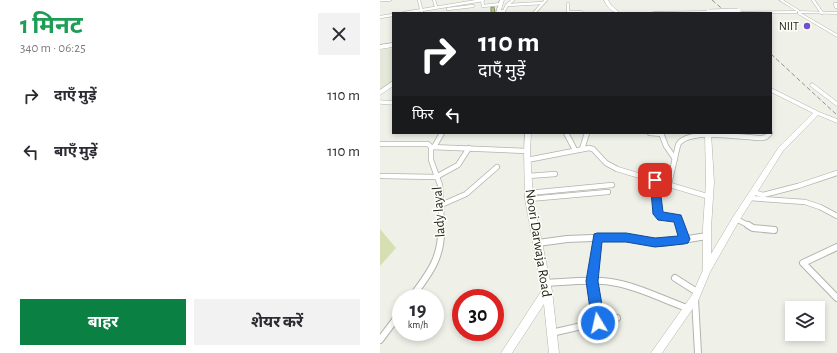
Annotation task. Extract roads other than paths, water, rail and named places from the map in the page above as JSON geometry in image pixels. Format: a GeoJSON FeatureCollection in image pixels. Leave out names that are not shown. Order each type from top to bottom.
{"type":"FeatureCollection","features":[{"type":"Feature","properties":{"kind":"highway"},"geometry":{"type":"LineString","coordinates":[[781,11],[787,10],[789,7]]}},
{"type":"Feature","properties":{"kind":"highway"},"geometry":{"type":"LineString","coordinates":[[739,12],[781,11],[837,14]]}},
{"type":"Feature","properties":{"kind":"highway"},"geometry":{"type":"LineString","coordinates":[[709,12],[798,12],[837,14]]}},
{"type":"Feature","properties":{"kind":"highway"},"geometry":{"type":"LineString","coordinates":[[380,48],[392,46]]}},
{"type":"Feature","properties":{"kind":"street"},"geometry":{"type":"LineString","coordinates":[[380,0],[390,0]]}},
{"type":"Feature","properties":{"kind":"street"},"geometry":{"type":"LineString","coordinates":[[419,0],[421,11]]}},
{"type":"Feature","properties":{"kind":"street"},"geometry":{"type":"LineString","coordinates":[[434,0],[436,7]]}},
{"type":"Feature","properties":{"kind":"street"},"geometry":{"type":"LineString","coordinates":[[450,0],[451,5]]}},
{"type":"Feature","properties":{"kind":"street"},"geometry":{"type":"LineString","coordinates":[[412,12],[461,2],[483,0],[483,6],[501,2],[499,12]]}},
{"type":"Feature","properties":{"kind":"street"},"geometry":{"type":"LineString","coordinates":[[502,12],[513,0]]}},
{"type":"Feature","properties":{"kind":"street"},"geometry":{"type":"LineString","coordinates":[[535,12],[546,0]]}},
{"type":"Feature","properties":{"kind":"street"},"geometry":{"type":"LineString","coordinates":[[606,0],[617,12]]}},
{"type":"Feature","properties":{"kind":"street"},"geometry":{"type":"LineString","coordinates":[[778,0],[837,35]]}},
{"type":"Feature","properties":{"kind":"street"},"geometry":{"type":"LineString","coordinates":[[781,0],[798,12]]}},
{"type":"Feature","properties":{"kind":"street"},"geometry":{"type":"LineString","coordinates":[[813,0],[822,13]]}},
{"type":"Feature","properties":{"kind":"street"},"geometry":{"type":"LineString","coordinates":[[448,9],[473,6],[472,2]]}},
{"type":"Feature","properties":{"kind":"street"},"geometry":{"type":"LineString","coordinates":[[507,5],[543,3]]}},
{"type":"Feature","properties":{"kind":"street"},"geometry":{"type":"LineString","coordinates":[[568,4],[568,12],[581,12]]}},
{"type":"Feature","properties":{"kind":"street"},"geometry":{"type":"LineString","coordinates":[[446,6],[450,12]]}},
{"type":"Feature","properties":{"kind":"street"},"geometry":{"type":"LineString","coordinates":[[613,8],[623,12]]}},
{"type":"Feature","properties":{"kind":"street"},"geometry":{"type":"LineString","coordinates":[[380,17],[392,15]]}},
{"type":"Feature","properties":{"kind":"street"},"geometry":{"type":"LineString","coordinates":[[380,93],[392,84]]}},
{"type":"Feature","properties":{"kind":"street"},"geometry":{"type":"LineString","coordinates":[[812,85],[837,104]]}},
{"type":"Feature","properties":{"kind":"street"},"geometry":{"type":"LineString","coordinates":[[772,91],[816,113],[837,121]]}},
{"type":"Feature","properties":{"kind":"street"},"geometry":{"type":"LineString","coordinates":[[380,102],[392,103]]}},
{"type":"Feature","properties":{"kind":"street"},"geometry":{"type":"LineString","coordinates":[[656,353],[696,295],[707,270],[736,218],[781,148],[816,113]]}},
{"type":"Feature","properties":{"kind":"street"},"geometry":{"type":"LineString","coordinates":[[433,147],[441,134]]}},
{"type":"Feature","properties":{"kind":"street","name":"Noori Darwaja Road"},"geometry":{"type":"LineString","coordinates":[[528,134],[527,155],[529,196],[546,287],[554,353]]}},
{"type":"Feature","properties":{"kind":"street"},"geometry":{"type":"LineString","coordinates":[[567,134],[575,150]]}},
{"type":"Feature","properties":{"kind":"street"},"geometry":{"type":"LineString","coordinates":[[582,148],[587,134]]}},
{"type":"Feature","properties":{"kind":"street"},"geometry":{"type":"LineString","coordinates":[[661,134],[666,146],[676,159]]}},
{"type":"Feature","properties":{"kind":"street"},"geometry":{"type":"LineString","coordinates":[[707,270],[707,236],[710,197],[708,134]]}},
{"type":"Feature","properties":{"kind":"street"},"geometry":{"type":"LineString","coordinates":[[669,184],[681,142],[690,137],[708,134],[757,138],[766,137],[769,134]]}},
{"type":"Feature","properties":{"kind":"street"},"geometry":{"type":"LineString","coordinates":[[380,144],[424,143],[433,147],[469,148],[527,155],[582,148],[593,149],[606,163],[617,169],[710,197]]}},
{"type":"Feature","properties":{"kind":"street","name":"lady layal"},"geometry":{"type":"LineString","coordinates":[[418,289],[427,276],[440,250],[442,240],[440,185],[436,177],[431,157],[433,147]]}},
{"type":"Feature","properties":{"kind":"street"},"geometry":{"type":"LineString","coordinates":[[382,176],[436,177],[458,165],[469,148]]}},
{"type":"Feature","properties":{"kind":"street"},"geometry":{"type":"LineString","coordinates":[[441,205],[466,194],[497,167]]}},
{"type":"Feature","properties":{"kind":"street"},"geometry":{"type":"LineString","coordinates":[[751,195],[763,195],[798,186],[837,173]]}},
{"type":"Feature","properties":{"kind":"street"},"geometry":{"type":"LineString","coordinates":[[528,176],[555,174]]}},
{"type":"Feature","properties":{"kind":"street"},"geometry":{"type":"LineString","coordinates":[[655,180],[658,214],[662,217],[678,218],[684,239]]}},
{"type":"Feature","properties":{"kind":"street"},"geometry":{"type":"LineString","coordinates":[[529,196],[612,185]]}},
{"type":"Feature","properties":{"kind":"street"},"geometry":{"type":"LineString","coordinates":[[529,196],[608,192]]}},
{"type":"Feature","properties":{"kind":"street"},"geometry":{"type":"LineString","coordinates":[[751,195],[805,202],[820,207],[837,216]]}},
{"type":"Feature","properties":{"kind":"street"},"geometry":{"type":"LineString","coordinates":[[736,218],[753,228],[774,230]]}},
{"type":"Feature","properties":{"kind":"street"},"geometry":{"type":"LineString","coordinates":[[538,243],[567,239],[626,237],[655,243],[707,236]]}},
{"type":"Feature","properties":{"kind":"street"},"geometry":{"type":"LineString","coordinates":[[597,237],[592,281],[598,323]]}},
{"type":"Feature","properties":{"kind":"street"},"geometry":{"type":"LineString","coordinates":[[837,247],[803,263],[837,298]]}},
{"type":"Feature","properties":{"kind":"street"},"geometry":{"type":"LineString","coordinates":[[675,278],[696,295],[698,353]]}},
{"type":"Feature","properties":{"kind":"street"},"geometry":{"type":"LineString","coordinates":[[506,353],[546,287],[592,281],[620,284],[687,308]]}},
{"type":"Feature","properties":{"kind":"street"},"geometry":{"type":"LineString","coordinates":[[552,333],[617,318]]}},
{"type":"Feature","properties":{"kind":"street"},"geometry":{"type":"LineString","coordinates":[[380,340],[392,324]]}},
{"type":"Feature","properties":{"kind":"railway"},"geometry":{"type":"LineString","coordinates":[[712,0],[726,12]]}},
{"type":"Feature","properties":{"kind":"railway"},"geometry":{"type":"LineString","coordinates":[[772,55],[837,115]]}},
{"type":"Feature","properties":{"kind":"place","name":"NIIT"},"geometry":{"type":"Point","coordinates":[807,26]}}]}
